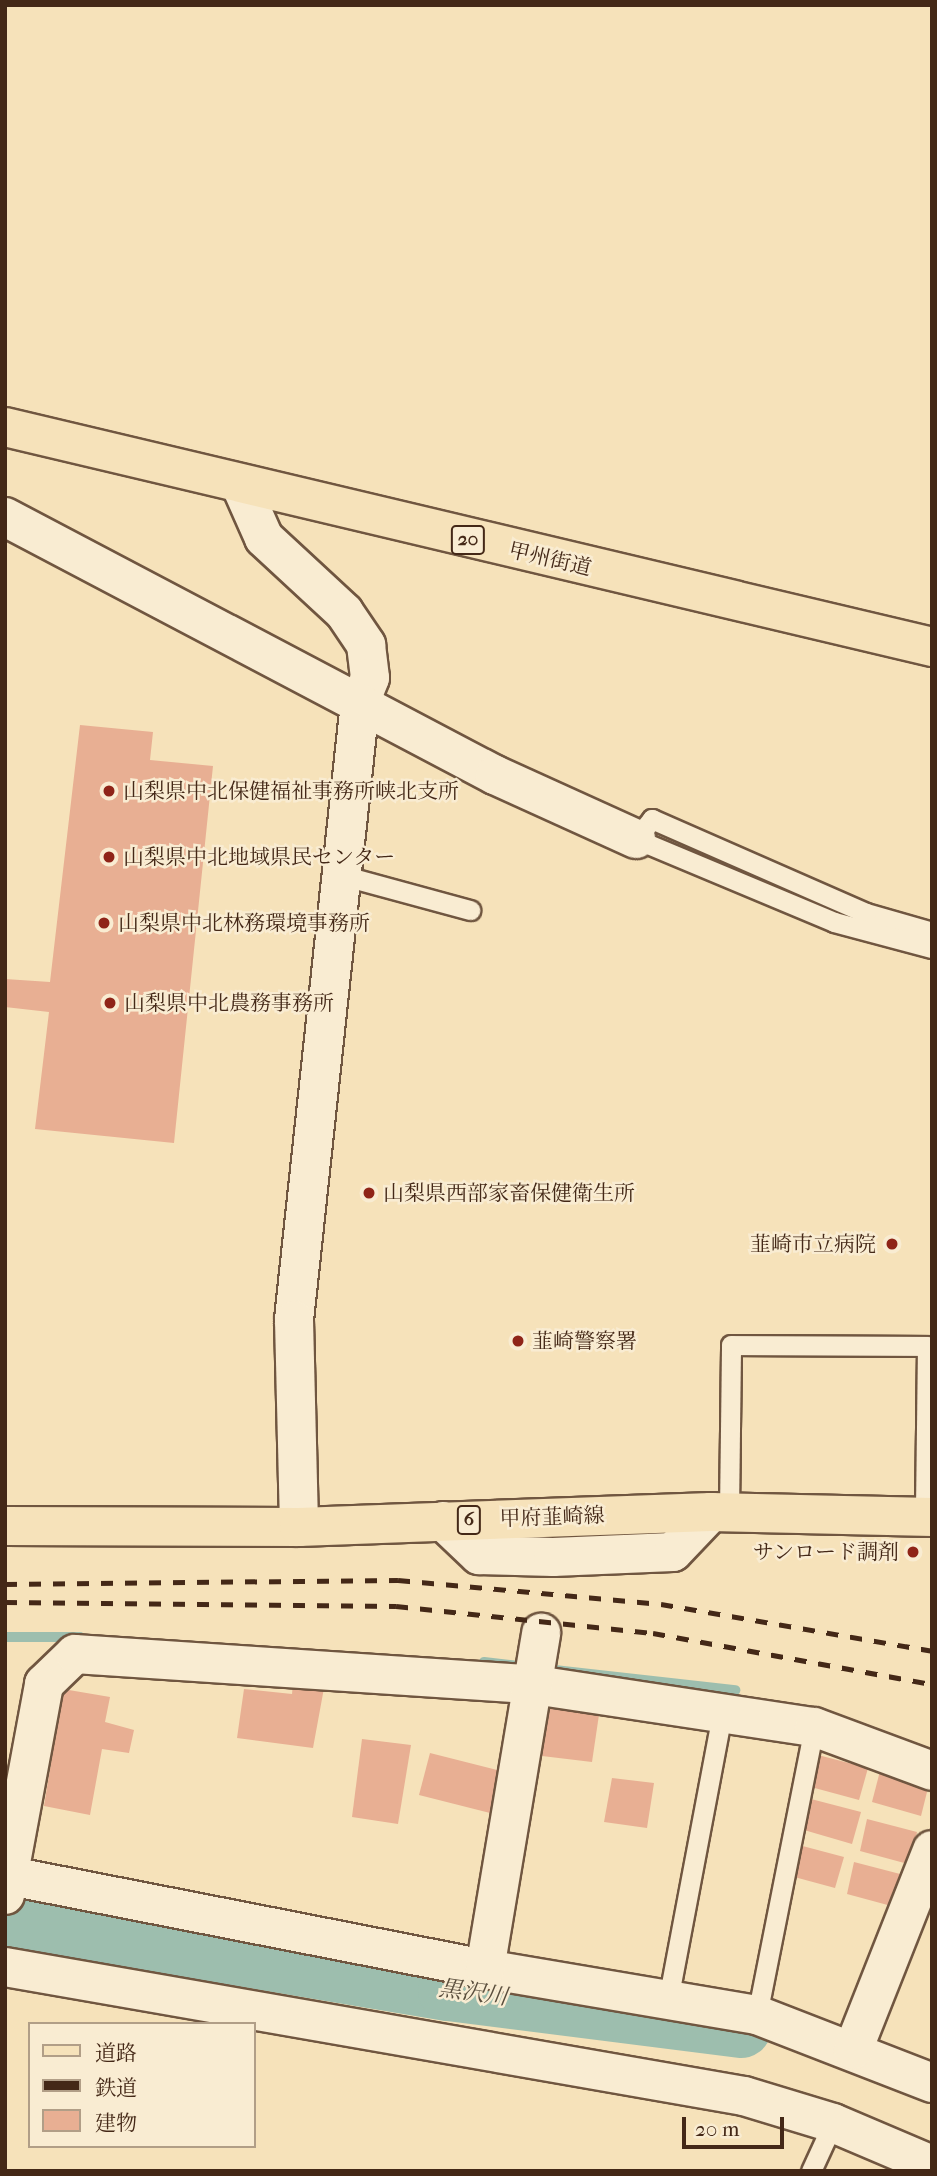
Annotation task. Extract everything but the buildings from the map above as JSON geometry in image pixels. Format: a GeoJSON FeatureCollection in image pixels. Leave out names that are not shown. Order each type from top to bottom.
{"type":"FeatureCollection","features":[{"type":"Feature","properties":{"kind":"main road","name":"甲州街道"},"geometry":{"type":"LineString","coordinates":[[5,427],[242,486],[932,647]]}},
{"type":"Feature","properties":{"kind":"main road","name":"甲府韮崎線"},"geometry":{"type":"LineString","coordinates":[[5,1526],[299,1527],[720,1512],[929,1517]]}},
{"type":"Feature","properties":{"kind":"street"},"geometry":{"type":"LineString","coordinates":[[242,486],[264,538],[344,612],[366,645],[370,678],[360,704],[293,1320],[299,1527]]}},
{"type":"Feature","properties":{"kind":"street"},"geometry":{"type":"LineString","coordinates":[[5,517],[495,775],[636,839]]}},
{"type":"Feature","properties":{"kind":"street"},"geometry":{"type":"LineString","coordinates":[[443,1521],[479,1555],[552,1566],[673,1552],[720,1512]]}},
{"type":"Feature","properties":{"kind":"street"},"geometry":{"type":"LineString","coordinates":[[485,1969],[528,1684],[541,1633]]}},
{"type":"Feature","properties":{"kind":"street"},"geometry":{"type":"LineString","coordinates":[[932,1771],[814,1727],[528,1684],[75,1654],[44,1684],[6,1882],[485,1969],[757,2015],[853,2050],[932,2083]]}},
{"type":"Feature","properties":{"kind":"street"},"geometry":{"type":"LineString","coordinates":[[853,2050],[932,1850]]}},
{"type":"Feature","properties":{"kind":"street"},"geometry":{"type":"LineString","coordinates":[[5,1967],[744,2096],[833,2123],[932,2165]]}},
{"type":"Feature","properties":{"kind":"lane"},"geometry":{"type":"LineString","coordinates":[[932,932],[866,913],[652,819],[636,839],[834,922],[932,948]]}},
{"type":"Feature","properties":{"kind":"lane"},"geometry":{"type":"LineString","coordinates":[[341,875],[470,910]]}},
{"type":"Feature","properties":{"kind":"lane"},"geometry":{"type":"LineString","coordinates":[[720,1512],[732,1345],[927,1346],[929,1517]]}},
{"type":"Feature","properties":{"kind":"lane"},"geometry":{"type":"LineString","coordinates":[[668,2000],[722,1714]]}},
{"type":"Feature","properties":{"kind":"lane"},"geometry":{"type":"LineString","coordinates":[[757,2015],[814,1727]]}},
{"type":"Feature","properties":{"kind":"lane"},"geometry":{"type":"LineString","coordinates":[[811,2171],[833,2123]]}},
{"type":"Feature","properties":{"kind":"waterway"},"geometry":{"type":"LineString","coordinates":[[5,1637],[80,1637]]}},
{"type":"Feature","properties":{"kind":"waterway"},"geometry":{"type":"LineString","coordinates":[[484,1662],[735,1690]]}},
{"type":"Feature","properties":{"kind":"waterway","name":"黒沢川"},"geometry":{"type":"LineString","coordinates":[[5,1916],[448,1990],[741,2027]]}},
{"type":"Feature","properties":{"kind":"railway"},"geometry":{"type":"LineString","coordinates":[[5,1584],[398,1580],[661,1604],[932,1651]]}},
{"type":"Feature","properties":{"kind":"railway"},"geometry":{"type":"LineString","coordinates":[[5,1602],[396,1606],[653,1633],[932,1684]]}},
{"type":"Feature","properties":{"kind":"place","name":"山梨県中北保健福祉事務所峡北支所"},"geometry":{"type":"Point","coordinates":[109,791]}},
{"type":"Feature","properties":{"kind":"place","name":"山梨県中北地域県民センター"},"geometry":{"type":"Point","coordinates":[109,857]}},
{"type":"Feature","properties":{"kind":"place","name":"山梨県中北林務環境事務所"},"geometry":{"type":"Point","coordinates":[104,923]}},
{"type":"Feature","properties":{"kind":"place","name":"山梨県中北農務事務所"},"geometry":{"type":"Point","coordinates":[110,1003]}},
{"type":"Feature","properties":{"kind":"place","name":"山梨県西部家畜保健衛生所"},"geometry":{"type":"Point","coordinates":[369,1193]}},
{"type":"Feature","properties":{"kind":"place","name":"韮崎市立病院"},"geometry":{"type":"Point","coordinates":[892,1244]}},
{"type":"Feature","properties":{"kind":"place","name":"韮崎警察署"},"geometry":{"type":"Point","coordinates":[518,1341]}},
{"type":"Feature","properties":{"kind":"place","name":"サンロード調剤"},"geometry":{"type":"Point","coordinates":[913,1552]}}]}
